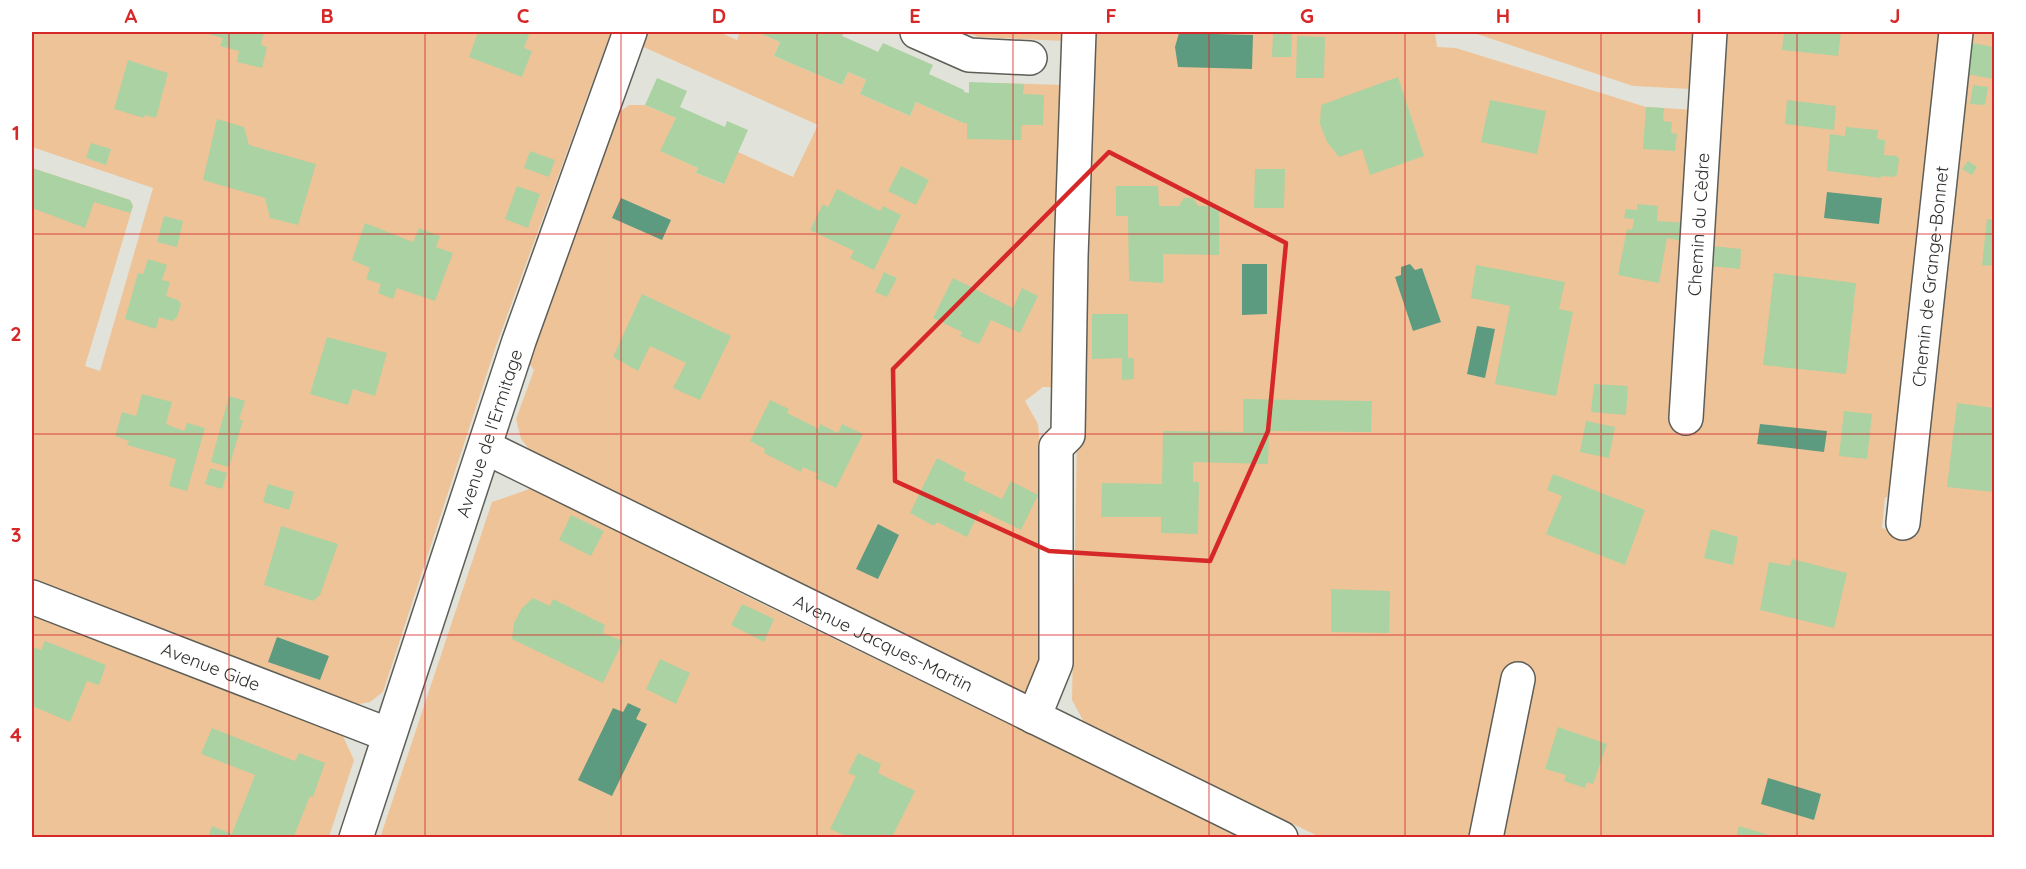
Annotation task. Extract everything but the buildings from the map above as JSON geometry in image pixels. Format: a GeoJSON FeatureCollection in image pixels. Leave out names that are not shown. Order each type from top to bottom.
{"type":"FeatureCollection","features":[{"type":"Feature","properties":{"kind":"street","name":"Avenue de l'Ermitage"},"geometry":{"type":"LineString","coordinates":[[356,837],[541,279],[630,32]]}},
{"type":"Feature","properties":{"kind":"street"},"geometry":{"type":"LineString","coordinates":[[917,32],[969,55],[1030,58]]}},
{"type":"Feature","properties":{"kind":"street"},"geometry":{"type":"LineString","coordinates":[[1034,717],[1056,663],[1056,447],[1068,435],[1071,257],[1079,32]]}},
{"type":"Feature","properties":{"kind":"street","name":"Chemin du Cèdre"},"geometry":{"type":"LineString","coordinates":[[1686,418],[1710,32]]}},
{"type":"Feature","properties":{"kind":"street","name":"Chemin de Grange-Bonnet"},"geometry":{"type":"LineString","coordinates":[[1903,523],[1956,32]]}},
{"type":"Feature","properties":{"kind":"street","name":"Avenue Jacques-Martin"},"geometry":{"type":"LineString","coordinates":[[485,447],[1281,837]]}},
{"type":"Feature","properties":{"kind":"street","name":"Avenue Gide"},"geometry":{"type":"LineString","coordinates":[[32,597],[389,735]]}},
{"type":"Feature","properties":{"kind":"street"},"geometry":{"type":"LineString","coordinates":[[1486,837],[1518,679]]}},
{"type":"Feature","properties":{"kind":"highlighted area"},"geometry":{"type":"Polygon","coordinates":[[[1109,152],[1286,243],[1268,431],[1210,561],[1049,551],[895,481],[893,369],[1109,152]]]}},
{"type":"Feature","properties":{"kind":"shaded area"},"geometry":{"type":"Polygon","coordinates":[[[32,32],[611,32],[496,346],[383,692],[370,702],[353,705],[32,579],[32,168],[130,200],[133,206],[85,366],[100,371],[153,188],[32,147],[32,32]]]}},
{"type":"Feature","properties":{"kind":"shaded area"},"geometry":{"type":"Polygon","coordinates":[[[644,32],[719,32],[737,40],[740,32],[757,32],[780,42],[774,56],[842,85],[848,72],[866,80],[860,94],[910,116],[916,102],[967,123],[967,139],[996,83],[1063,85],[1064,41],[978,37],[966,32],[1435,32],[1437,47],[1456,48],[1646,107],[1697,110],[1718,32],[1943,32],[1892,494],[1885,498],[1882,528],[1917,536],[1922,503],[1917,496],[1968,32],[1994,32],[1994,837],[1320,837],[1085,724],[1072,700],[1078,388],[1043,387],[1025,401],[1038,424],[1041,461],[1039,683],[1023,693],[533,454],[521,439],[516,419],[534,370],[528,362],[617,114],[629,105],[645,105],[676,118],[661,151],[698,168],[696,173],[723,184],[738,152],[793,177],[818,125],[639,45],[644,32]]]}},
{"type":"Feature","properties":{"kind":"shaded area"},"geometry":{"type":"Polygon","coordinates":[[[1471,32],[1703,32],[1701,71],[1690,89],[1633,86],[1471,32]]]}},
{"type":"Feature","properties":{"kind":"shaded area"},"geometry":{"type":"Polygon","coordinates":[[[1179,33],[1253,35],[1252,69],[1178,67],[1175,47],[1179,33]]]}},
{"type":"Feature","properties":{"kind":"shaded area"},"geometry":{"type":"Polygon","coordinates":[[[1827,192],[1882,198],[1879,224],[1824,218],[1827,192]]]}},
{"type":"Feature","properties":{"kind":"shaded area"},"geometry":{"type":"Polygon","coordinates":[[[621,198],[671,220],[662,240],[612,218],[621,198]]]}},
{"type":"Feature","properties":{"kind":"shaded area"},"geometry":{"type":"Polygon","coordinates":[[[1242,264],[1267,264],[1267,314],[1242,315],[1242,264]]]}},
{"type":"Feature","properties":{"kind":"shaded area"},"geometry":{"type":"Polygon","coordinates":[[[1410,264],[1415,270],[1422,268],[1441,322],[1413,331],[1395,277],[1401,275],[1401,267],[1410,264]]]}},
{"type":"Feature","properties":{"kind":"shaded area"},"geometry":{"type":"Polygon","coordinates":[[[1477,326],[1495,329],[1485,378],[1467,374],[1477,326]]]}},
{"type":"Feature","properties":{"kind":"shaded area"},"geometry":{"type":"Polygon","coordinates":[[[1760,424],[1827,431],[1824,452],[1757,444],[1760,424]]]}},
{"type":"Feature","properties":{"kind":"shaded area"},"geometry":{"type":"Polygon","coordinates":[[[532,488],[740,593],[1241,837],[380,838],[492,502],[532,488]]]}},
{"type":"Feature","properties":{"kind":"shaded area"},"geometry":{"type":"Polygon","coordinates":[[[878,524],[899,535],[878,579],[856,569],[878,524]]]}},
{"type":"Feature","properties":{"kind":"shaded area"},"geometry":{"type":"Polygon","coordinates":[[[32,614],[342,734],[354,760],[329,837],[32,837],[32,614]]]}},
{"type":"Feature","properties":{"kind":"shaded area"},"geometry":{"type":"Polygon","coordinates":[[[277,637],[329,656],[320,680],[268,662],[277,637]]]}},
{"type":"Feature","properties":{"kind":"shaded area"},"geometry":{"type":"Polygon","coordinates":[[[628,703],[641,709],[636,719],[647,724],[612,796],[578,780],[613,708],[623,712],[628,703]]]}},
{"type":"Feature","properties":{"kind":"shaded area"},"geometry":{"type":"Polygon","coordinates":[[[1768,778],[1821,794],[1814,820],[1761,804],[1768,778]]]}}]}
